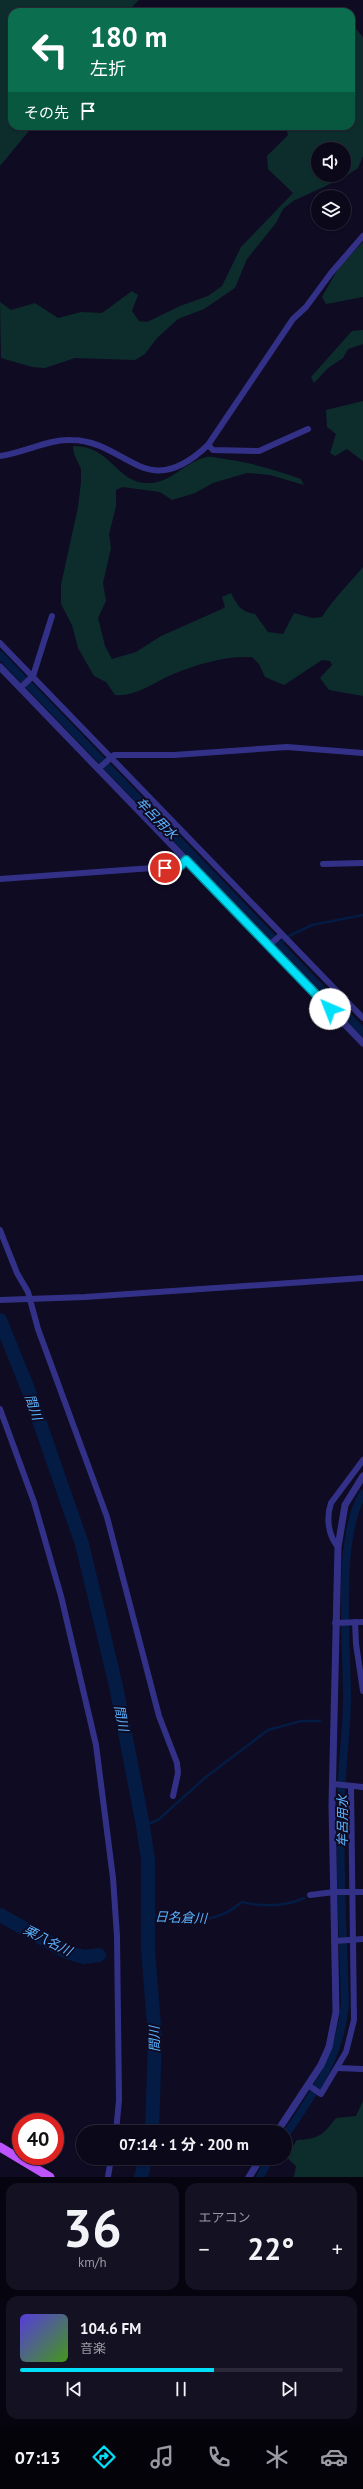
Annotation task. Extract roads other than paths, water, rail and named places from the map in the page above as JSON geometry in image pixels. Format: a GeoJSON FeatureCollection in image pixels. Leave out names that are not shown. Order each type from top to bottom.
{"type":"FeatureCollection","features":[{"type":"Feature","properties":{"kind":"main road"},"geometry":{"type":"LineString","coordinates":[[0,2147],[50,2177]]}},
{"type":"Feature","properties":{"kind":"street"},"geometry":{"type":"LineString","coordinates":[[0,456],[64,440],[82,440],[140,468],[153,471],[178,466],[208,445],[293,319],[306,307],[330,272],[363,236]]}},
{"type":"Feature","properties":{"kind":"street"},"geometry":{"type":"LineString","coordinates":[[208,445],[213,450],[259,451],[308,429]]}},
{"type":"Feature","properties":{"kind":"street"},"geometry":{"type":"LineString","coordinates":[[21,687],[32,677],[52,616]]}},
{"type":"Feature","properties":{"kind":"street"},"geometry":{"type":"LineString","coordinates":[[0,643],[282,938],[363,1018]]}},
{"type":"Feature","properties":{"kind":"street"},"geometry":{"type":"LineString","coordinates":[[0,667],[100,768],[186,860],[363,1044]]}},
{"type":"Feature","properties":{"kind":"street"},"geometry":{"type":"LineString","coordinates":[[100,768],[114,755],[174,755],[287,747],[363,753]]}},
{"type":"Feature","properties":{"kind":"street"},"geometry":{"type":"LineString","coordinates":[[0,879],[180,866],[186,860]]}},
{"type":"Feature","properties":{"kind":"street"},"geometry":{"type":"LineString","coordinates":[[323,864],[363,862]]}},
{"type":"Feature","properties":{"kind":"street"},"geometry":{"type":"LineString","coordinates":[[269,945],[282,938]]}},
{"type":"Feature","properties":{"kind":"street"},"geometry":{"type":"LineString","coordinates":[[0,1230],[28,1299],[107,1517],[159,1716],[177,1763],[178,1773],[173,1796]]}},
{"type":"Feature","properties":{"kind":"street"},"geometry":{"type":"LineString","coordinates":[[0,1300],[363,1278]]}},
{"type":"Feature","properties":{"kind":"street"},"geometry":{"type":"LineString","coordinates":[[0,1409],[34,1502],[61,1596],[96,1745],[113,1878],[117,1936],[119,2100],[117,2125]]}},
{"type":"Feature","properties":{"kind":"street"},"geometry":{"type":"LineString","coordinates":[[338,1547],[330,1538],[328,1511],[331,1503],[363,1460]]}},
{"type":"Feature","properties":{"kind":"street"},"geometry":{"type":"LineString","coordinates":[[282,2125],[309,2086],[324,2059],[333,2034],[336,2012],[337,1941],[335,1785],[337,1671],[335,1623],[338,1547],[345,1505],[363,1476]]}},
{"type":"Feature","properties":{"kind":"street"},"geometry":{"type":"LineString","coordinates":[[353,1622],[363,1691]]}},
{"type":"Feature","properties":{"kind":"street"},"geometry":{"type":"LineString","coordinates":[[335,1623],[363,1622]]}},
{"type":"Feature","properties":{"kind":"street"},"geometry":{"type":"LineString","coordinates":[[335,1785],[363,1787]]}},
{"type":"Feature","properties":{"kind":"street"},"geometry":{"type":"LineString","coordinates":[[309,2086],[321,2094],[346,2052],[354,2020],[351,1939],[349,1786]]}},
{"type":"Feature","properties":{"kind":"street"},"geometry":{"type":"LineString","coordinates":[[310,1895],[350,1891],[363,1892]]}},
{"type":"Feature","properties":{"kind":"street"},"geometry":{"type":"LineString","coordinates":[[337,1941],[363,1939]]}},
{"type":"Feature","properties":{"kind":"street"},"geometry":{"type":"LineString","coordinates":[[337,2068],[363,2069]]}},
{"type":"Feature","properties":{"kind":"street"},"geometry":{"type":"LineString","coordinates":[[108,2177],[110,2165]]}},
{"type":"Feature","properties":{"kind":"street"},"geometry":{"type":"LineString","coordinates":[[250,2177],[257,2165]]}},
{"type":"Feature","properties":{"kind":"waterway","name":"牟呂用水"},"geometry":{"type":"LineString","coordinates":[[0,655],[363,1032]]}},
{"type":"Feature","properties":{"kind":"waterway"},"geometry":{"type":"LineString","coordinates":[[278,946],[289,936],[312,925],[363,915]]}},
{"type":"Feature","properties":{"kind":"waterway","name":"間川"},"geometry":{"type":"LineString","coordinates":[[0,1320],[28,1389],[82,1544],[116,1686],[143,1826],[148,1860],[148,1949],[155,2038],[152,2125]]}},
{"type":"Feature","properties":{"kind":"waterway","name":"牟呂用水"},"geometry":{"type":"LineString","coordinates":[[292,2125],[324,2075],[337,2043],[345,2005],[340,1848],[342,1771],[347,1697],[345,1621],[346,1563],[349,1537],[355,1513],[363,1494]]}},
{"type":"Feature","properties":{"kind":"waterway"},"geometry":{"type":"LineString","coordinates":[[143,1826],[158,1820],[206,1777],[268,1730],[301,1721],[320,1721]]}},
{"type":"Feature","properties":{"kind":"waterway","name":"日名倉川"},"geometry":{"type":"LineString","coordinates":[[148,1916],[207,1919],[230,1911],[242,1902],[258,1905],[281,1905],[304,1898]]}},
{"type":"Feature","properties":{"kind":"waterway","name":"栗八名川"},"geometry":{"type":"LineString","coordinates":[[0,1915],[67,1952],[84,1957],[99,1955]]}},
{"type":"Feature","properties":{"kind":"waterway","name":"間川"},"geometry":{"type":"LineString","coordinates":[[141,2177],[144,2165]]}},
{"type":"Feature","properties":{"kind":"waterway","name":"牟呂用水"},"geometry":{"type":"LineString","coordinates":[[260,2177],[266,2165]]}}]}
